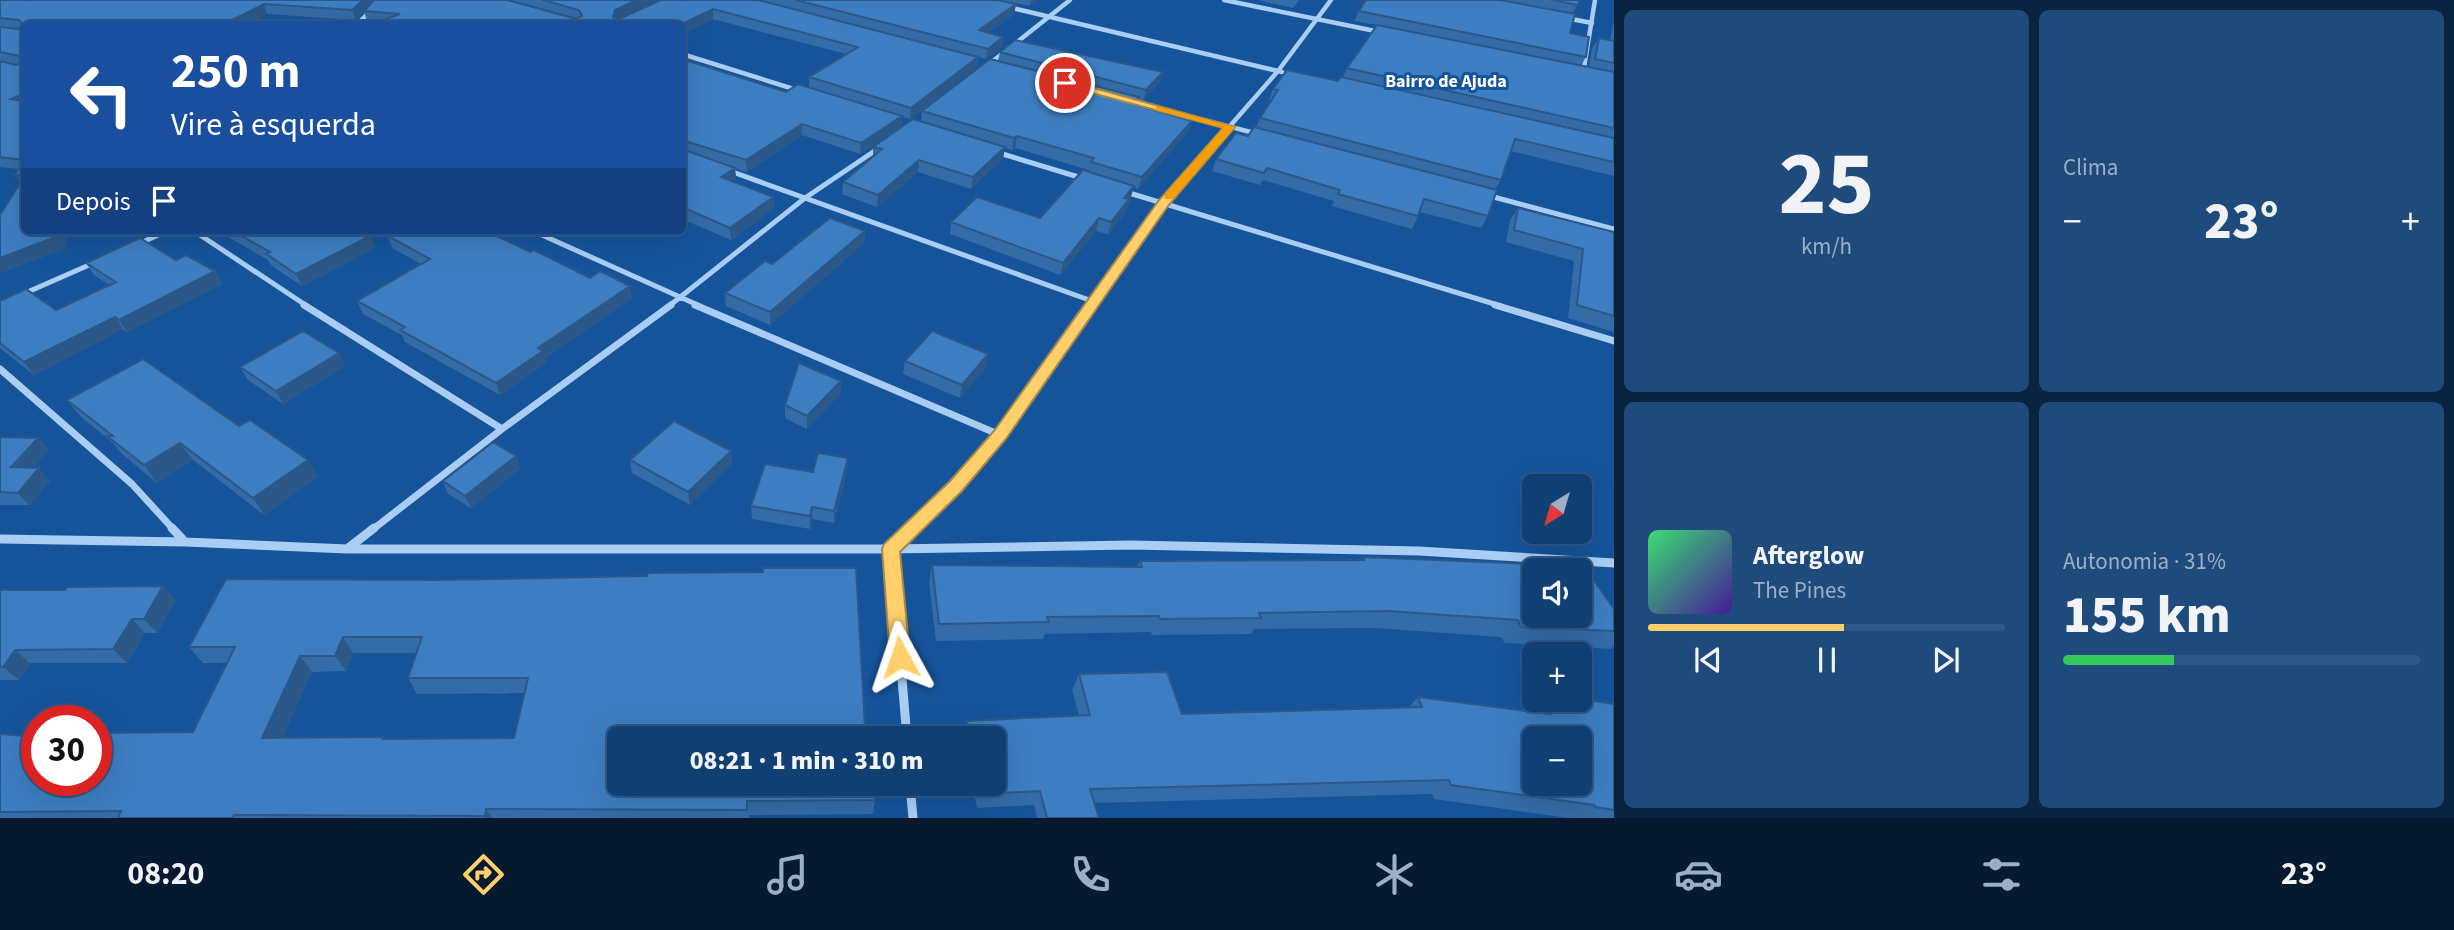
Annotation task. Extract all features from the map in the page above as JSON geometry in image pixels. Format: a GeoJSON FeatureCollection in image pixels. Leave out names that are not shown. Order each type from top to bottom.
{"type":"FeatureCollection","features":[{"type":"Feature","properties":{"kind":"street"},"geometry":{"type":"LineString","coordinates":[[361,21],[380,0]]}},
{"type":"Feature","properties":{"kind":"street"},"geometry":{"type":"LineString","coordinates":[[980,71],[1070,0]]}},
{"type":"Feature","properties":{"kind":"street"},"geometry":{"type":"LineString","coordinates":[[1224,0],[1392,34]]}},
{"type":"Feature","properties":{"kind":"street"},"geometry":{"type":"LineString","coordinates":[[891,549],[956,486],[1000,435],[1163,203],[1278,71],[1331,0]]}},
{"type":"Feature","properties":{"kind":"street"},"geometry":{"type":"LineString","coordinates":[[1583,74],[1595,0]]}},
{"type":"Feature","properties":{"kind":"street"},"geometry":{"type":"LineString","coordinates":[[1001,6],[1291,74]]}},
{"type":"Feature","properties":{"kind":"street"},"geometry":{"type":"LineString","coordinates":[[1564,18],[1592,23]]}},
{"type":"Feature","properties":{"kind":"street"},"geometry":{"type":"LineString","coordinates":[[686,55],[802,92]]}},
{"type":"Feature","properties":{"kind":"street"},"geometry":{"type":"LineString","coordinates":[[976,60],[1002,67]]}},
{"type":"Feature","properties":{"kind":"street"},"geometry":{"type":"LineString","coordinates":[[1570,71],[1593,76]]}},
{"type":"Feature","properties":{"kind":"street"},"geometry":{"type":"LineString","coordinates":[[1128,100],[1270,137]]}},
{"type":"Feature","properties":{"kind":"street"},"geometry":{"type":"LineString","coordinates":[[347,549],[502,429],[680,298],[805,198],[890,140]]}},
{"type":"Feature","properties":{"kind":"street"},"geometry":{"type":"LineString","coordinates":[[991,150],[1097,183]]}},
{"type":"Feature","properties":{"kind":"street"},"geometry":{"type":"LineString","coordinates":[[719,167],[1092,301]]}},
{"type":"Feature","properties":{"kind":"street"},"geometry":{"type":"LineString","coordinates":[[1124,191],[1614,341]]}},
{"type":"Feature","properties":{"kind":"street"},"geometry":{"type":"LineString","coordinates":[[1483,194],[1614,229]]}},
{"type":"Feature","properties":{"kind":"street"},"geometry":{"type":"LineString","coordinates":[[131,247],[158,235]]}},
{"type":"Feature","properties":{"kind":"street"},"geometry":{"type":"LineString","coordinates":[[200,235],[502,429]]}},
{"type":"Feature","properties":{"kind":"street"},"geometry":{"type":"LineString","coordinates":[[542,235],[680,298],[1000,435]]}},
{"type":"Feature","properties":{"kind":"street"},"geometry":{"type":"LineString","coordinates":[[12,299],[107,257]]}},
{"type":"Feature","properties":{"kind":"street"},"geometry":{"type":"LineString","coordinates":[[0,369],[132,484],[185,542]]}},
{"type":"Feature","properties":{"kind":"street"},"geometry":{"type":"LineString","coordinates":[[0,539],[185,542],[347,549],[891,549],[1131,545],[1419,551],[1614,563]]}},
{"type":"Feature","properties":{"kind":"street"},"geometry":{"type":"LineString","coordinates":[[891,549],[905,726]]}},
{"type":"Feature","properties":{"kind":"street"},"geometry":{"type":"LineString","coordinates":[[911,796],[913,818]]}},
{"type":"Feature","properties":{"kind":"building"},"geometry":{"type":"Polygon","coordinates":[[[0,0],[363,0],[352,10],[264,4],[230,21],[21,22],[0,18],[0,0]]]}},
{"type":"Feature","properties":{"kind":"building"},"geometry":{"type":"Polygon","coordinates":[[[374,0],[507,0],[576,19],[582,16],[579,10],[543,0],[637,0],[615,10],[613,17],[619,19],[661,0],[758,0],[978,57],[911,108],[809,77],[858,47],[713,9],[686,22],[380,21],[400,14],[364,11],[374,0]]]}},
{"type":"Feature","properties":{"kind":"building"},"geometry":{"type":"Polygon","coordinates":[[[796,0],[998,0],[1016,4],[979,30],[1003,37],[988,49],[796,0]]]}},
{"type":"Feature","properties":{"kind":"building"},"geometry":{"type":"Polygon","coordinates":[[[1366,0],[1500,0],[1575,14],[1570,33],[1589,37],[1586,57],[1359,11],[1366,0]]]}},
{"type":"Feature","properties":{"kind":"building"},"geometry":{"type":"Polygon","coordinates":[[[1553,0],[1579,0],[1578,5],[1553,0]]]}},
{"type":"Feature","properties":{"kind":"building"},"geometry":{"type":"Polygon","coordinates":[[[1377,25],[1614,72],[1614,128],[1347,68],[1377,25]]]}},
{"type":"Feature","properties":{"kind":"building"},"geometry":{"type":"Polygon","coordinates":[[[0,27],[18,29],[21,27],[21,60],[20,56],[0,52],[0,27]]]}},
{"type":"Feature","properties":{"kind":"building"},"geometry":{"type":"Polygon","coordinates":[[[1599,38],[1614,41],[1614,63],[1595,59],[1599,38]]]}},
{"type":"Feature","properties":{"kind":"building"},"geometry":{"type":"Polygon","coordinates":[[[1015,40],[1163,72],[1146,90],[1000,52],[1015,40]]]}},
{"type":"Feature","properties":{"kind":"building"},"geometry":{"type":"Polygon","coordinates":[[[990,59],[1139,97],[1133,104],[1192,121],[1142,177],[1091,162],[1094,158],[922,111],[990,59]]]}},
{"type":"Feature","properties":{"kind":"building"},"geometry":{"type":"Polygon","coordinates":[[[686,60],[786,92],[798,84],[902,116],[861,143],[802,124],[746,160],[686,141],[686,60]]]}},
{"type":"Feature","properties":{"kind":"building"},"geometry":{"type":"Polygon","coordinates":[[[0,61],[16,65],[21,63],[21,95],[11,99],[21,101],[21,160],[0,157],[0,61]]]}},
{"type":"Feature","properties":{"kind":"building"},"geometry":{"type":"Polygon","coordinates":[[[1287,70],[1338,81],[1341,77],[1614,138],[1614,162],[1515,139],[1501,180],[1260,118],[1278,90],[1273,89],[1287,70]]]}},
{"type":"Feature","properties":{"kind":"building"},"geometry":{"type":"Polygon","coordinates":[[[913,119],[1005,147],[973,177],[919,160],[878,195],[843,182],[882,149],[873,147],[913,119]]]}},
{"type":"Feature","properties":{"kind":"building"},"geometry":{"type":"Polygon","coordinates":[[[1254,127],[1497,190],[1488,216],[1424,199],[1418,216],[1338,194],[1340,190],[1267,168],[1264,173],[1216,159],[1236,133],[1248,136],[1254,127]]]}},
{"type":"Feature","properties":{"kind":"building"},"geometry":{"type":"Polygon","coordinates":[[[686,150],[735,168],[721,177],[773,197],[730,228],[686,209],[686,150]]]}},
{"type":"Feature","properties":{"kind":"building"},"geometry":{"type":"Polygon","coordinates":[[[1083,170],[1134,186],[1124,198],[1129,199],[1111,222],[1099,218],[1063,263],[951,222],[977,197],[1040,218],[1083,170]]]}},
{"type":"Feature","properties":{"kind":"building"},"geometry":{"type":"Polygon","coordinates":[[[21,182],[21,235],[58,236],[0,258],[0,215],[21,182]]]}},
{"type":"Feature","properties":{"kind":"building"},"geometry":{"type":"Polygon","coordinates":[[[1518,208],[1614,232],[1614,316],[1577,305],[1583,249],[1514,230],[1518,208]]]}},
{"type":"Feature","properties":{"kind":"building"},"geometry":{"type":"Polygon","coordinates":[[[830,218],[865,231],[770,312],[725,293],[765,261],[772,264],[830,218]]]}},
{"type":"Feature","properties":{"kind":"building"},"geometry":{"type":"Polygon","coordinates":[[[240,235],[370,236],[296,274],[266,254],[270,252],[240,235]]]}},
{"type":"Feature","properties":{"kind":"building"},"geometry":{"type":"Polygon","coordinates":[[[494,235],[530,252],[534,250],[590,278],[600,271],[630,286],[538,348],[543,351],[496,383],[400,330],[405,327],[357,301],[430,259],[388,236],[494,235]]]}},
{"type":"Feature","properties":{"kind":"building"},"geometry":{"type":"Polygon","coordinates":[[[140,238],[176,260],[186,255],[215,271],[119,320],[115,317],[24,362],[0,343],[0,301],[26,289],[56,310],[116,282],[86,263],[140,238]]]}},
{"type":"Feature","properties":{"kind":"building"},"geometry":{"type":"Polygon","coordinates":[[[303,331],[339,353],[276,391],[240,367],[303,331]]]}},
{"type":"Feature","properties":{"kind":"building"},"geometry":{"type":"Polygon","coordinates":[[[932,331],[988,354],[962,385],[905,361],[932,331]]]}},
{"type":"Feature","properties":{"kind":"building"},"geometry":{"type":"Polygon","coordinates":[[[143,359],[239,426],[250,420],[308,460],[253,498],[180,443],[144,465],[107,436],[113,436],[67,400],[143,359]]]}},
{"type":"Feature","properties":{"kind":"building"},"geometry":{"type":"Polygon","coordinates":[[[799,363],[841,381],[807,416],[785,405],[799,363]]]}},
{"type":"Feature","properties":{"kind":"building"},"geometry":{"type":"Polygon","coordinates":[[[674,421],[731,451],[688,492],[630,460],[674,421]]]}},
{"type":"Feature","properties":{"kind":"building"},"geometry":{"type":"Polygon","coordinates":[[[0,437],[38,438],[11,467],[39,468],[18,493],[0,492],[0,437]]]}},
{"type":"Feature","properties":{"kind":"building"},"geometry":{"type":"Polygon","coordinates":[[[493,442],[516,456],[465,496],[443,481],[493,442]]]}},
{"type":"Feature","properties":{"kind":"building"},"geometry":{"type":"Polygon","coordinates":[[[818,453],[848,458],[834,511],[812,507],[810,516],[751,506],[765,464],[813,472],[818,453]]]}},
{"type":"Feature","properties":{"kind":"building"},"geometry":{"type":"Polygon","coordinates":[[[1362,557],[1522,563],[1522,627],[1518,620],[1388,611],[1259,613],[1261,618],[1047,617],[1049,622],[939,624],[932,565],[1142,567],[1140,561],[1364,560],[1362,557]]]}},
{"type":"Feature","properties":{"kind":"building"},"geometry":{"type":"Polygon","coordinates":[[[763,568],[856,568],[865,726],[607,726],[607,796],[875,796],[875,800],[747,801],[747,810],[486,809],[485,816],[234,815],[232,818],[118,818],[121,811],[0,812],[0,734],[21,736],[21,796],[112,796],[112,733],[193,732],[235,647],[189,647],[226,579],[439,580],[647,576],[648,573],[763,572],[763,568]],[[343,637],[335,656],[300,656],[262,738],[514,738],[528,678],[408,678],[422,637],[343,637]]]}},
{"type":"Feature","properties":{"kind":"building"},"geometry":{"type":"Polygon","coordinates":[[[1592,577],[1614,609],[1614,631],[1544,628],[1592,628],[1592,577]]]}},
{"type":"Feature","properties":{"kind":"building"},"geometry":{"type":"Polygon","coordinates":[[[163,586],[144,619],[132,619],[113,649],[15,650],[3,667],[0,667],[0,590],[163,586]]]}},
{"type":"Feature","properties":{"kind":"building"},"geometry":{"type":"Polygon","coordinates":[[[1167,672],[1182,714],[1422,707],[1418,697],[1550,714],[1549,712],[1592,712],[1592,701],[1614,704],[1614,810],[1530,796],[1592,796],[1592,726],[1522,726],[1522,795],[1451,785],[1449,780],[1090,789],[1099,818],[1047,818],[1040,791],[1006,793],[1006,726],[968,726],[967,721],[1090,715],[1079,674],[1167,672]]]}},
{"type":"Feature","properties":{"kind":"slow traffic"},"geometry":{"type":"LineString","coordinates":[[1160,108],[1230,127],[1169,196]]}},
{"type":"Feature","properties":{"kind":"district","name":"Bairro de Ajuda"},"geometry":{"type":"Point","coordinates":[1446,81]}},
{"type":"Feature","properties":{"kind":"route"},"geometry":{"type":"LineString","coordinates":[[900,657],[891,549],[956,486],[1000,435],[1163,203],[1230,127],[1065,83]]}}]}
